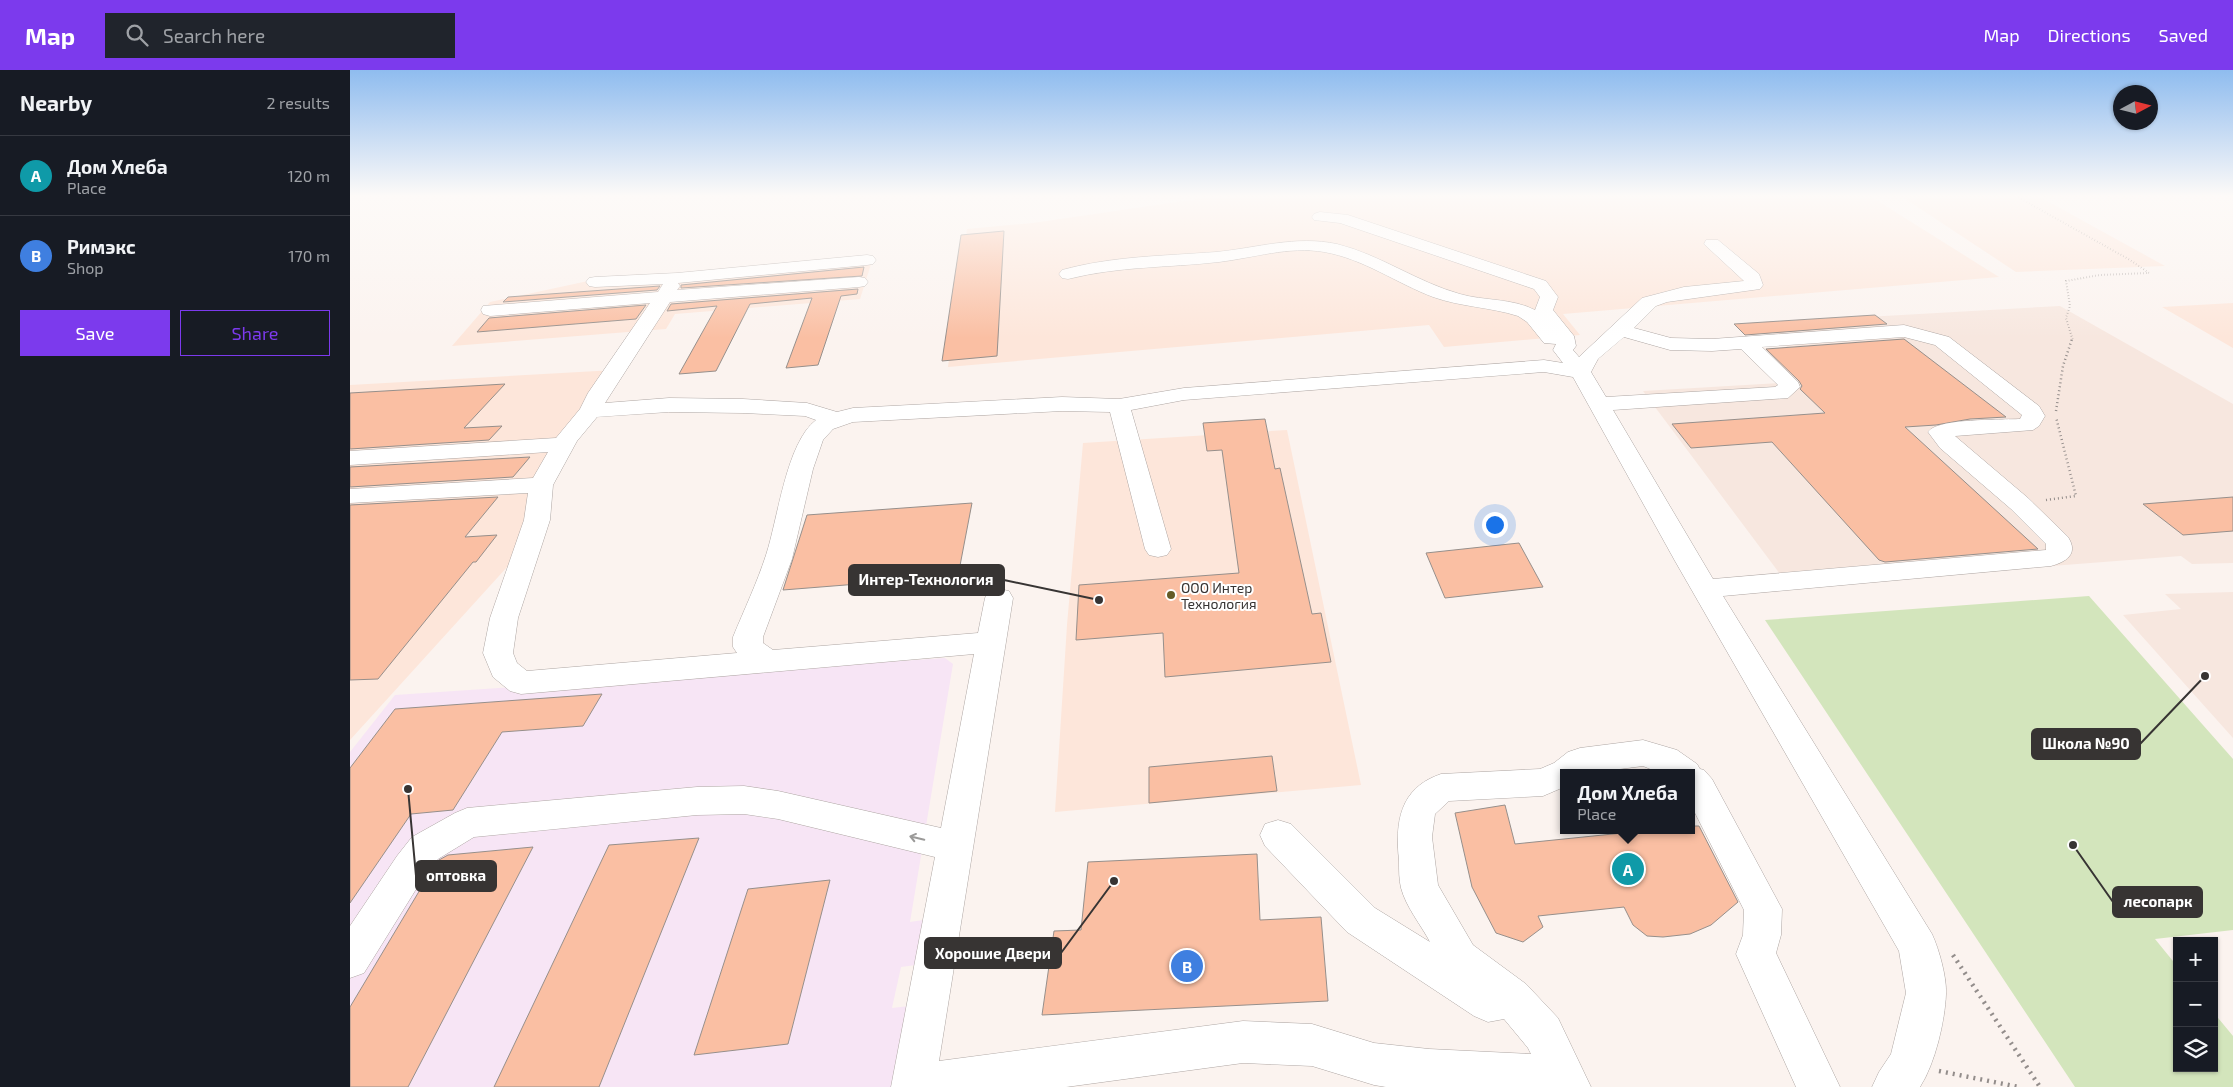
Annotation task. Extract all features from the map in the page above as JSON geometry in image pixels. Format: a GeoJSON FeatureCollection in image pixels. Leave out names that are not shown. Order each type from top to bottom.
{"type":"FeatureCollection","features":[{"type":"Feature","properties":{"kind":"lane"},"geometry":{"type":"LineString","coordinates":[[1417,243],[1540,285],[1549,297],[1544,310],[1566,340],[1566,346],[1563,350]]}},
{"type":"Feature","properties":{"kind":"lane"},"geometry":{"type":"LineString","coordinates":[[1581,372],[1590,356],[1621,330],[1649,302],[1663,296],[1754,285],[1753,278],[1712,244]]}},
{"type":"Feature","properties":{"kind":"lane"},"geometry":{"type":"LineString","coordinates":[[1068,274],[1084,268],[1300,247],[1326,247],[1357,256],[1452,298],[1469,303],[1518,310],[1531,316],[1553,343],[1563,350],[1581,372],[1705,589],[1918,947],[1926,993],[1919,1031],[1901,1076]]}},
{"type":"Feature","properties":{"kind":"lane"},"geometry":{"type":"LineString","coordinates":[[595,282],[677,278],[867,260]]}},
{"type":"Feature","properties":{"kind":"lane"},"geometry":{"type":"LineString","coordinates":[[677,278],[599,394],[590,411],[564,444],[541,485],[537,520],[504,618],[498,653],[504,669],[521,683],[991,642]]}},
{"type":"Feature","properties":{"kind":"lane"},"geometry":{"type":"LineString","coordinates":[[490,310],[859,282]]}},
{"type":"Feature","properties":{"kind":"lane"},"geometry":{"type":"LineString","coordinates":[[1621,330],[1670,344],[1745,342],[1904,331],[1942,341],[2031,410],[2034,416],[2032,422],[2025,425],[1945,430],[1939,432],[1948,443],[2018,503],[2059,544],[2058,554],[2042,558],[1705,589]]}},
{"type":"Feature","properties":{"kind":"lane"},"geometry":{"type":"LineString","coordinates":[[1599,404],[1780,393],[1787,391],[1789,388],[1787,382],[1745,342]]}},
{"type":"Feature","properties":{"kind":"lane"},"geometry":{"type":"LineString","coordinates":[[768,661],[748,647],[748,637],[782,548],[803,462],[818,430],[835,419],[853,415],[1062,404],[1118,406],[1203,392],[1544,366],[1581,372]]}},
{"type":"Feature","properties":{"kind":"lane"},"geometry":{"type":"LineString","coordinates":[[590,411],[669,405],[743,406],[807,410],[835,419]]}},
{"type":"Feature","properties":{"kind":"lane"},"geometry":{"type":"LineString","coordinates":[[1118,406],[1158,549]]}},
{"type":"Feature","properties":{"kind":"lane"},"geometry":{"type":"LineString","coordinates":[[350,458],[564,444]]}},
{"type":"Feature","properties":{"kind":"lane"},"geometry":{"type":"LineString","coordinates":[[350,496],[541,485]]}},
{"type":"Feature","properties":{"kind":"lane"},"geometry":{"type":"LineString","coordinates":[[999,598],[913,1087],[1242,1042],[1312,1045],[1374,1064],[1429,1071],[1567,1082]]}},
{"type":"Feature","properties":{"kind":"lane"},"geometry":{"type":"LineString","coordinates":[[1570,769],[1580,761],[1643,753],[1665,759],[1679,769]]}},
{"type":"Feature","properties":{"kind":"lane"},"geometry":{"type":"LineString","coordinates":[[1560,775],[1543,782],[1441,788],[1419,808],[1414,837],[1420,888],[1460,958],[1512,998],[1543,1034],[1567,1082]]}},
{"type":"Feature","properties":{"kind":"lane"},"geometry":{"type":"LineString","coordinates":[[1695,783],[1700,789],[1763,909],[1762,935],[1756,954],[1818,1087]]}},
{"type":"Feature","properties":{"kind":"lane"},"geometry":{"type":"LineString","coordinates":[[350,960],[410,867],[425,848],[467,823],[687,802],[744,800],[778,806],[955,847]]}},
{"type":"Feature","properties":{"kind":"lane"},"geometry":{"type":"LineString","coordinates":[[1278,835],[1361,920],[1488,1002],[1512,998]]}},
{"type":"Feature","properties":{"kind":"path"},"geometry":{"type":"LineString","coordinates":[[2018,503],[2076,496],[2056,416],[2063,366],[2072,342],[2066,318],[2070,306],[2066,281],[2100,275],[2149,273],[2101,243]]}},
{"type":"Feature","properties":{"kind":"path"},"geometry":{"type":"LineString","coordinates":[[1918,947],[1953,955],[2040,1087]]}},
{"type":"Feature","properties":{"kind":"path"},"geometry":{"type":"LineString","coordinates":[[1901,1076],[2019,1087]]}},
{"type":"Feature","properties":{"kind":"shaded area"},"geometry":{"type":"Polygon","coordinates":[[[965,243],[1946,243],[1999,277],[1563,314],[1580,335],[1444,347],[1429,325],[948,367],[965,243]]]}},
{"type":"Feature","properties":{"kind":"shaded area"},"geometry":{"type":"Polygon","coordinates":[[[1973,243],[2124,243],[2165,266],[2016,272],[1973,243]]]}},
{"type":"Feature","properties":{"kind":"shaded area"},"geometry":{"type":"Polygon","coordinates":[[[872,261],[860,299],[675,314],[666,329],[452,346],[490,302],[588,281],[872,261]]]}},
{"type":"Feature","properties":{"kind":"shaded area"},"geometry":{"type":"Polygon","coordinates":[[[2233,303],[2233,348],[2162,307],[2233,303]]]}},
{"type":"Feature","properties":{"kind":"shaded area"},"geometry":{"type":"Polygon","coordinates":[[[2060,306],[2233,404],[2233,563],[2192,564],[2181,556],[1789,586],[1643,391],[1780,383],[1747,350],[1787,347],[1762,323],[2060,306]]]}},
{"type":"Feature","properties":{"kind":"shaded area"},"geometry":{"type":"Polygon","coordinates":[[[615,370],[508,566],[350,740],[350,385],[615,370]]]}},
{"type":"Feature","properties":{"kind":"shaded area"},"geometry":{"type":"Polygon","coordinates":[[[1287,430],[1361,785],[1055,812],[1067,625],[1083,443],[1287,430]]]}},
{"type":"Feature","properties":{"kind":"shaded area"},"geometry":{"type":"Polygon","coordinates":[[[2233,592],[2233,738],[2123,615],[2181,609],[2165,594],[2233,592]]]}},
{"type":"Feature","properties":{"kind":"shaded area"},"geometry":{"type":"Polygon","coordinates":[[[945,658],[953,664],[910,922],[930,919],[923,964],[901,967],[892,1008],[909,1006],[895,1087],[350,1087],[350,752],[395,695],[945,658]]]}},
{"type":"Feature","properties":{"kind":"green space"},"geometry":{"type":"Polygon","coordinates":[[[2089,596],[2233,759],[2233,930],[2155,939],[2173,961],[2173,1072],[2218,1072],[2218,1018],[2233,1036],[2233,1087],[2075,1087],[1765,620],[2089,596]]]}},
{"type":"Feature","properties":{"kind":"building"},"geometry":{"type":"Polygon","coordinates":[[[960,243],[1003,243],[997,356],[942,361],[960,243]]]}},
{"type":"Feature","properties":{"kind":"building"},"geometry":{"type":"Polygon","coordinates":[[[864,267],[862,276],[681,288],[681,285],[864,267]]]}},
{"type":"Feature","properties":{"kind":"building"},"geometry":{"type":"Polygon","coordinates":[[[660,286],[657,290],[503,302],[508,297],[660,286]]]}},
{"type":"Feature","properties":{"kind":"building"},"geometry":{"type":"Polygon","coordinates":[[[858,289],[857,294],[841,296],[818,365],[786,368],[812,298],[750,304],[716,371],[679,374],[717,306],[667,311],[671,304],[858,289]]]}},
{"type":"Feature","properties":{"kind":"building"},"geometry":{"type":"Polygon","coordinates":[[[646,305],[636,319],[477,332],[489,318],[646,305]]]}},
{"type":"Feature","properties":{"kind":"building"},"geometry":{"type":"Polygon","coordinates":[[[1875,315],[1887,324],[1745,335],[1734,324],[1875,315]]]}},
{"type":"Feature","properties":{"kind":"building"},"geometry":{"type":"Polygon","coordinates":[[[1904,339],[2006,417],[1970,419],[1936,425],[1905,427],[2038,549],[1885,562],[1879,560],[1772,442],[1691,448],[1672,424],[1825,413],[1800,389],[1802,386],[1799,381],[1766,349],[1904,339]]]}},
{"type":"Feature","properties":{"kind":"building"},"geometry":{"type":"Polygon","coordinates":[[[505,384],[464,428],[502,426],[489,440],[350,449],[350,393],[505,384]]]}},
{"type":"Feature","properties":{"kind":"building"},"geometry":{"type":"Polygon","coordinates":[[[1265,419],[1275,469],[1280,468],[1312,614],[1321,613],[1331,662],[1165,677],[1163,633],[1076,640],[1079,585],[1239,573],[1222,450],[1207,451],[1203,423],[1265,419]]]}},
{"type":"Feature","properties":{"kind":"building"},"geometry":{"type":"Polygon","coordinates":[[[530,457],[513,477],[350,487],[350,467],[530,457]]]}},
{"type":"Feature","properties":{"kind":"building"},"geometry":{"type":"Polygon","coordinates":[[[498,497],[465,537],[497,535],[476,562],[473,562],[378,679],[350,680],[350,505],[498,497]]]}},
{"type":"Feature","properties":{"kind":"building"},"geometry":{"type":"Polygon","coordinates":[[[2233,497],[2233,531],[2183,535],[2143,504],[2233,497]]]}},
{"type":"Feature","properties":{"kind":"building"},"geometry":{"type":"Polygon","coordinates":[[[972,503],[958,576],[783,590],[807,515],[972,503]]]}},
{"type":"Feature","properties":{"kind":"building"},"geometry":{"type":"Polygon","coordinates":[[[1519,543],[1543,587],[1445,598],[1426,553],[1519,543]]]}},
{"type":"Feature","properties":{"kind":"building"},"geometry":{"type":"Polygon","coordinates":[[[602,694],[583,726],[502,732],[453,810],[411,814],[350,903],[350,768],[395,709],[602,694]]]}},
{"type":"Feature","properties":{"kind":"building"},"geometry":{"type":"Polygon","coordinates":[[[1272,756],[1277,791],[1149,803],[1149,767],[1272,756]]]}},
{"type":"Feature","properties":{"kind":"building"},"geometry":{"type":"Polygon","coordinates":[[[1505,805],[1515,844],[1613,834],[1695,834],[1695,826],[1699,826],[1738,902],[1711,925],[1690,934],[1663,937],[1647,936],[1633,925],[1624,907],[1538,916],[1543,927],[1523,942],[1496,933],[1472,887],[1455,813],[1505,805]]]}},
{"type":"Feature","properties":{"kind":"building"},"geometry":{"type":"Polygon","coordinates":[[[699,838],[599,1087],[494,1087],[609,845],[699,838]]]}},
{"type":"Feature","properties":{"kind":"building"},"geometry":{"type":"Polygon","coordinates":[[[533,847],[408,1087],[350,1087],[350,1007],[439,860],[448,855],[533,847]]]}},
{"type":"Feature","properties":{"kind":"building"},"geometry":{"type":"Polygon","coordinates":[[[1257,854],[1260,920],[1321,917],[1328,1001],[1042,1015],[1054,931],[1081,930],[1088,862],[1257,854]]]}},
{"type":"Feature","properties":{"kind":"building"},"geometry":{"type":"Polygon","coordinates":[[[830,880],[788,1044],[694,1055],[748,889],[830,880]]]}},
{"type":"Feature","properties":{"kind":"place","name":"ООО Интер Технология"},"geometry":{"type":"Point","coordinates":[1171,595]}},
{"type":"Feature","properties":{"kind":"place","name":"Интер-Технология"},"geometry":{"type":"Point","coordinates":[1099,600]}},
{"type":"Feature","properties":{"kind":"place","name":"Школа №90"},"geometry":{"type":"Point","coordinates":[2205,676]}},
{"type":"Feature","properties":{"kind":"place","name":"оптовка"},"geometry":{"type":"Point","coordinates":[408,789]}},
{"type":"Feature","properties":{"kind":"place","name":"лесопарк"},"geometry":{"type":"Point","coordinates":[2073,845]}},
{"type":"Feature","properties":{"kind":"place","name":"Дом Хлеба"},"geometry":{"type":"Point","coordinates":[1628,869]}},
{"type":"Feature","properties":{"kind":"place","name":"Хорошие Двери"},"geometry":{"type":"Point","coordinates":[1114,881]}},
{"type":"Feature","properties":{"kind":"place","name":"Римэкс"},"geometry":{"type":"Point","coordinates":[1187,966]}}]}
